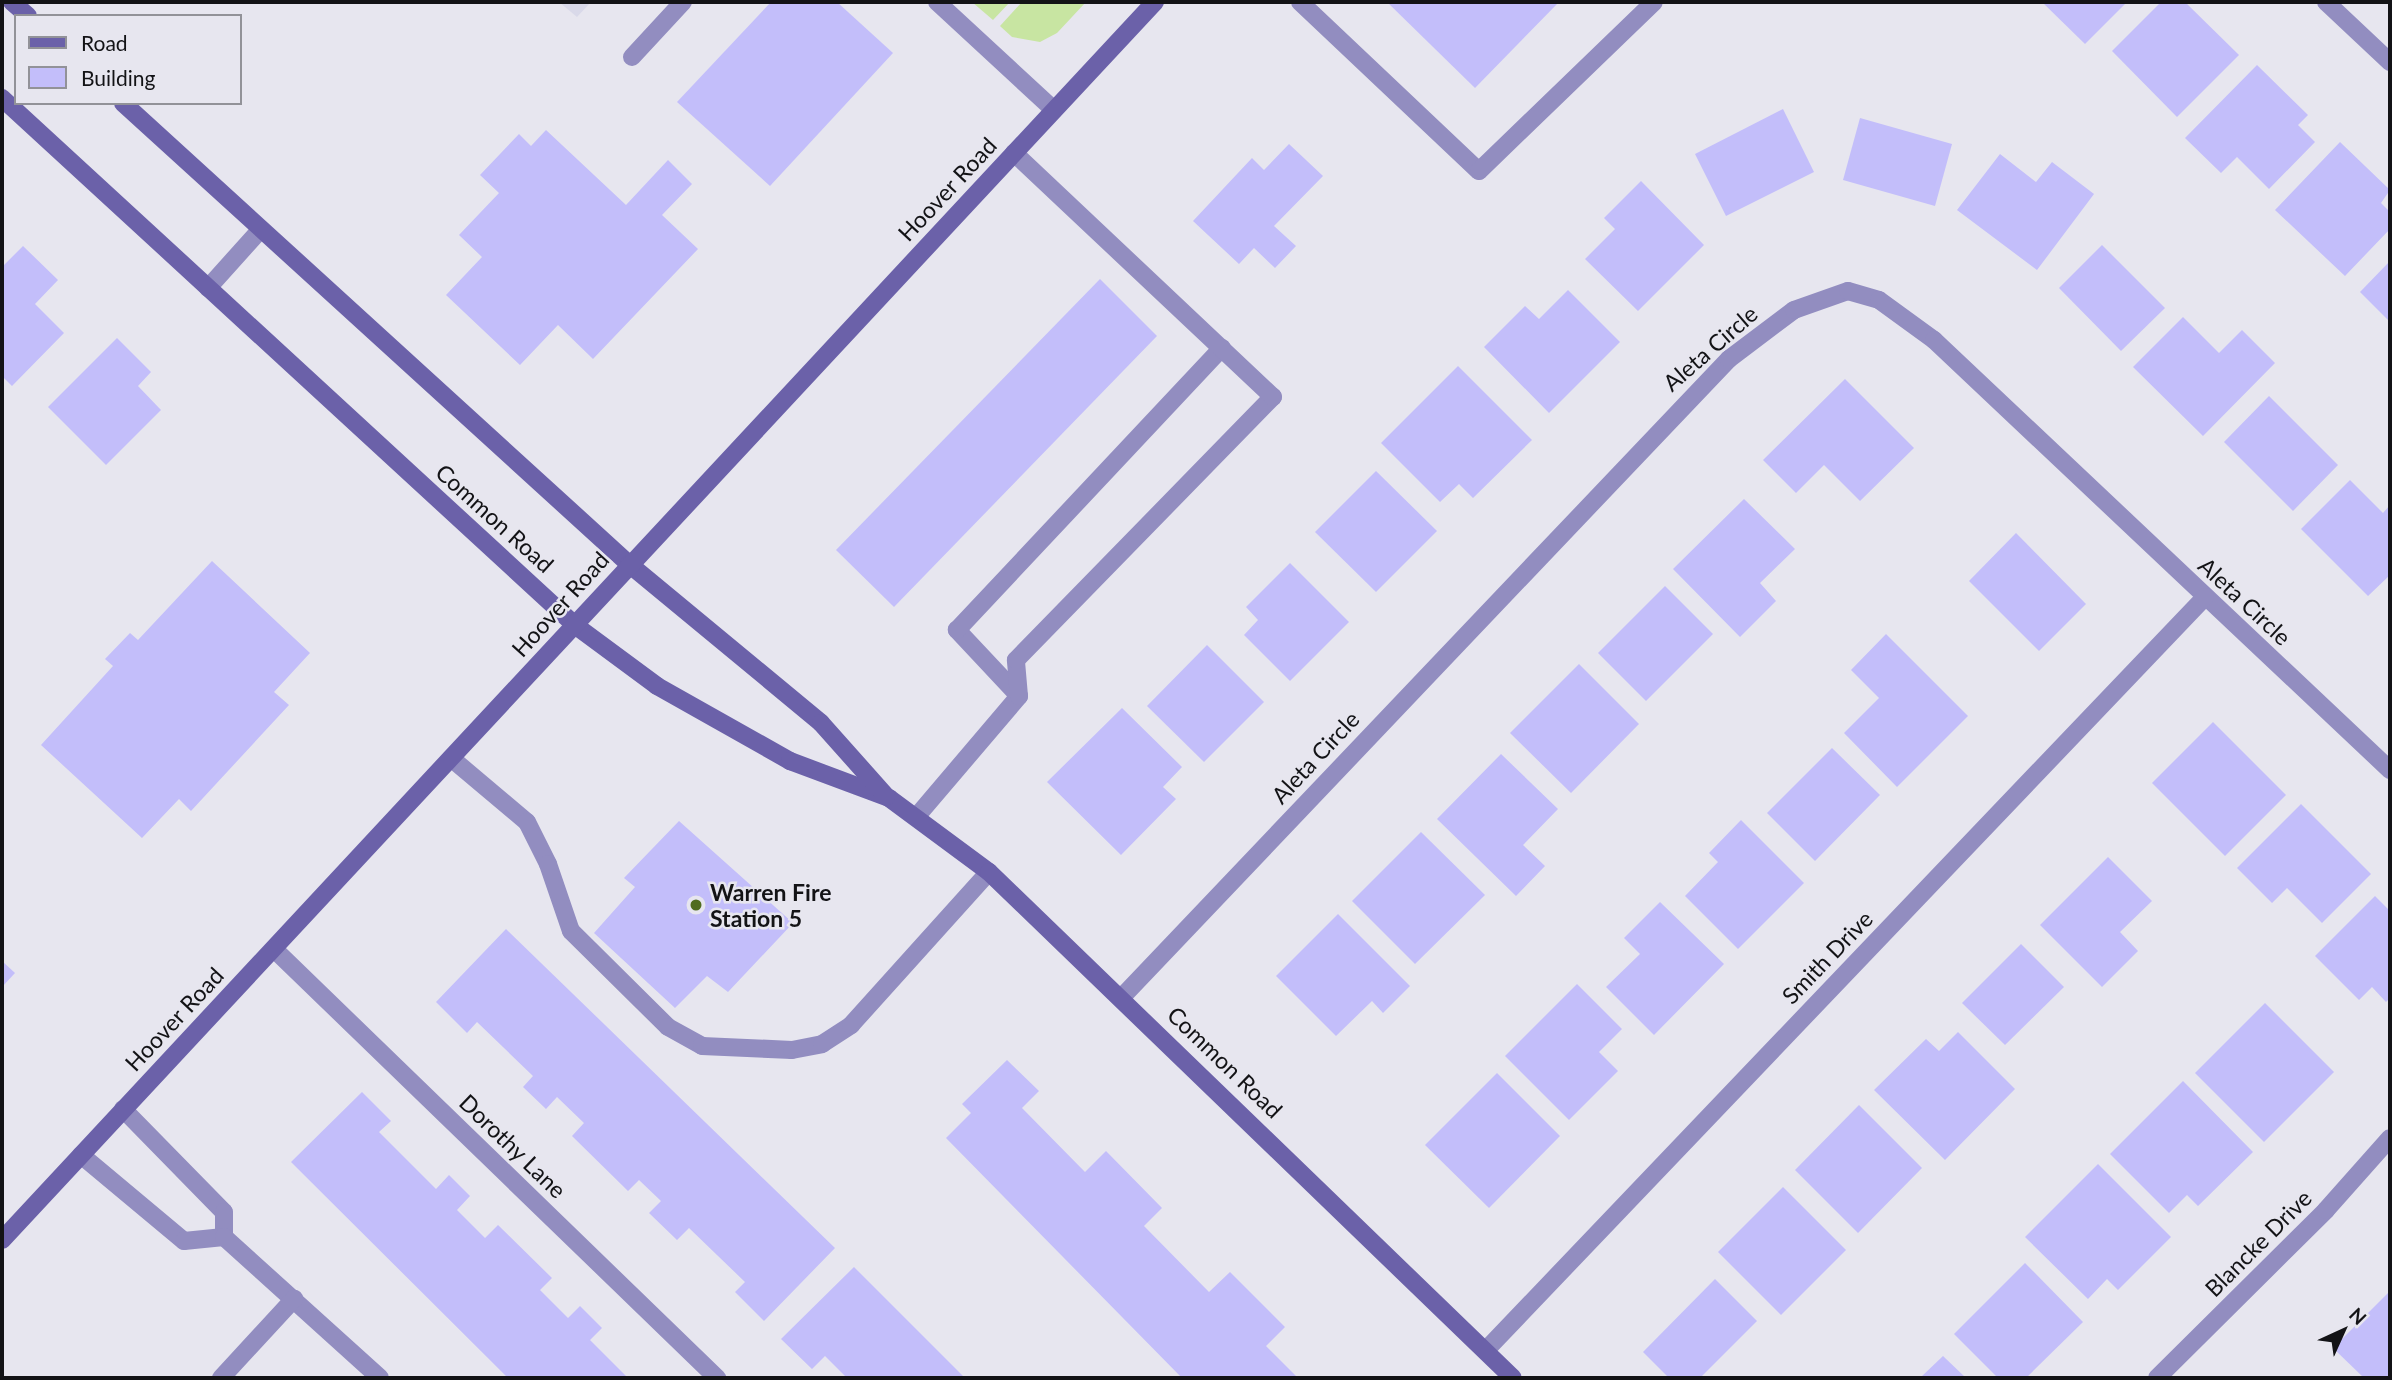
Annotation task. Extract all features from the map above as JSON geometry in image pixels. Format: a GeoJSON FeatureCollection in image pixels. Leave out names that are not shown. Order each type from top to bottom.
{"type":"FeatureCollection","features":[{"type":"Feature","properties":{"kind":"street"},"geometry":{"type":"LineString","coordinates":[[12,2],[26,14]]}},
{"type":"Feature","properties":{"kind":"street"},"geometry":{"type":"LineString","coordinates":[[632,58],[683,2]]}},
{"type":"Feature","properties":{"kind":"street"},"geometry":{"type":"LineString","coordinates":[[937,2],[1054,110]]}},
{"type":"Feature","properties":{"kind":"street","name":"Hoover Road"},"geometry":{"type":"LineString","coordinates":[[2,1240],[1155,2]]}},
{"type":"Feature","properties":{"kind":"street"},"geometry":{"type":"LineString","coordinates":[[1300,2],[1479,171],[1654,2]]}},
{"type":"Feature","properties":{"kind":"street"},"geometry":{"type":"LineString","coordinates":[[2326,2],[2390,62]]}},
{"type":"Feature","properties":{"kind":"street","name":"Common Road"},"geometry":{"type":"LineString","coordinates":[[2,97],[576,626],[657,686],[790,761],[889,798],[917,816],[989,872],[1122,997],[1513,1378]]}},
{"type":"Feature","properties":{"kind":"street","name":"Common Road"},"geometry":{"type":"LineString","coordinates":[[125,105],[629,564],[821,723],[889,798]]}},
{"type":"Feature","properties":{"kind":"street"},"geometry":{"type":"LineString","coordinates":[[917,816],[1019,696],[1016,660],[1273,397],[1014,153]]}},
{"type":"Feature","properties":{"kind":"street"},"geometry":{"type":"LineString","coordinates":[[208,288],[261,229]]}},
{"type":"Feature","properties":{"kind":"street","name":"Aleta Circle"},"geometry":{"type":"LineString","coordinates":[[1122,997],[1676,410],[1765,330],[1819,299],[1848,291],[1879,300],[1905,315],[2390,770]]}},
{"type":"Feature","properties":{"kind":"street"},"geometry":{"type":"LineString","coordinates":[[1019,696],[957,630],[1222,348]]}},
{"type":"Feature","properties":{"kind":"street","name":"Smith Drive"},"geometry":{"type":"LineString","coordinates":[[1486,1350],[2205,597]]}},
{"type":"Feature","properties":{"kind":"street"},"geometry":{"type":"LineString","coordinates":[[451,758],[527,822],[548,864],[571,930],[668,1027],[702,1046],[792,1050],[822,1044],[851,1025],[989,872]]}},
{"type":"Feature","properties":{"kind":"street","name":"Dorothy Lane"},"geometry":{"type":"LineString","coordinates":[[274,949],[717,1378]]}},
{"type":"Feature","properties":{"kind":"street"},"geometry":{"type":"LineString","coordinates":[[123,1109],[224,1212],[224,1237]]}},
{"type":"Feature","properties":{"kind":"street","name":"Blancke Drive"},"geometry":{"type":"LineString","coordinates":[[2157,1378],[2326,1210],[2390,1138]]}},
{"type":"Feature","properties":{"kind":"street"},"geometry":{"type":"LineString","coordinates":[[80,1155],[184,1241],[224,1237],[380,1378]]}},
{"type":"Feature","properties":{"kind":"street"},"geometry":{"type":"LineString","coordinates":[[221,1378],[294,1299]]}},
{"type":"Feature","properties":{"kind":"shaded area"},"geometry":{"type":"Polygon","coordinates":[[[559,2],[591,2],[577,17],[559,2]]]}},
{"type":"Feature","properties":{"kind":"green space"},"geometry":{"type":"Polygon","coordinates":[[[972,2],[1010,2],[993,20],[972,2]]]}},
{"type":"Feature","properties":{"kind":"green space"},"geometry":{"type":"Polygon","coordinates":[[[1022,2],[1086,2],[1057,33],[1040,42],[1012,37],[1000,26],[1022,2]]]}},
{"type":"Feature","properties":{"kind":"building"},"geometry":{"type":"Polygon","coordinates":[[[771,2],[837,2],[893,53],[770,186],[677,102],[771,2]]]}},
{"type":"Feature","properties":{"kind":"building"},"geometry":{"type":"Polygon","coordinates":[[[1387,2],[1559,2],[1475,88],[1387,2]]]}},
{"type":"Feature","properties":{"kind":"building"},"geometry":{"type":"Polygon","coordinates":[[[2042,2],[2127,2],[2085,44],[2042,2]]]}},
{"type":"Feature","properties":{"kind":"building"},"geometry":{"type":"Polygon","coordinates":[[[2161,2],[2185,2],[2239,55],[2177,117],[2112,51],[2161,2]]]}},
{"type":"Feature","properties":{"kind":"building"},"geometry":{"type":"Polygon","coordinates":[[[2257,65],[2308,115],[2298,125],[2315,142],[2269,189],[2237,157],[2221,173],[2185,138],[2257,65]]]}},
{"type":"Feature","properties":{"kind":"building"},"geometry":{"type":"Polygon","coordinates":[[[1783,109],[1814,172],[1726,216],[1695,154],[1783,109]]]}},
{"type":"Feature","properties":{"kind":"building"},"geometry":{"type":"Polygon","coordinates":[[[1860,118],[1952,144],[1935,206],[1843,180],[1860,118]]]}},
{"type":"Feature","properties":{"kind":"building"},"geometry":{"type":"Polygon","coordinates":[[[546,130],[626,205],[668,160],[692,184],[662,215],[698,249],[593,359],[558,325],[520,365],[446,295],[482,257],[459,235],[499,193],[480,175],[519,134],[531,146],[546,130]]]}},
{"type":"Feature","properties":{"kind":"building"},"geometry":{"type":"Polygon","coordinates":[[[2340,142],[2390,190],[2381,203],[2390,212],[2390,229],[2345,276],[2275,210],[2340,142]]]}},
{"type":"Feature","properties":{"kind":"building"},"geometry":{"type":"Polygon","coordinates":[[[1289,144],[1323,176],[1274,226],[1296,246],[1275,268],[1254,248],[1239,264],[1193,221],[1252,158],[1264,170],[1289,144]]]}},
{"type":"Feature","properties":{"kind":"building"},"geometry":{"type":"Polygon","coordinates":[[[2000,154],[2036,182],[2052,162],[2094,194],[2037,270],[1957,210],[2000,154]]]}},
{"type":"Feature","properties":{"kind":"building"},"geometry":{"type":"Polygon","coordinates":[[[1641,181],[1704,245],[1638,311],[1585,259],[1615,229],[1604,218],[1641,181]]]}},
{"type":"Feature","properties":{"kind":"building"},"geometry":{"type":"Polygon","coordinates":[[[2102,245],[2165,308],[2121,351],[2059,288],[2102,245]]]}},
{"type":"Feature","properties":{"kind":"building"},"geometry":{"type":"Polygon","coordinates":[[[23,246],[58,280],[35,304],[64,333],[12,386],[2,376],[2,267],[23,246]]]}},
{"type":"Feature","properties":{"kind":"building"},"geometry":{"type":"Polygon","coordinates":[[[2390,261],[2390,322],[2360,292],[2390,261]]]}},
{"type":"Feature","properties":{"kind":"building"},"geometry":{"type":"Polygon","coordinates":[[[1100,279],[1157,336],[894,607],[836,550],[1100,279]]]}},
{"type":"Feature","properties":{"kind":"building"},"geometry":{"type":"Polygon","coordinates":[[[1568,290],[1620,342],[1549,413],[1484,347],[1525,306],[1539,319],[1568,290]]]}},
{"type":"Feature","properties":{"kind":"building"},"geometry":{"type":"Polygon","coordinates":[[[2183,317],[2219,353],[2242,330],[2275,363],[2203,436],[2133,367],[2183,317]]]}},
{"type":"Feature","properties":{"kind":"building"},"geometry":{"type":"Polygon","coordinates":[[[117,338],[151,372],[138,386],[161,410],[106,465],[48,407],[117,338]]]}},
{"type":"Feature","properties":{"kind":"building"},"geometry":{"type":"Polygon","coordinates":[[[1458,366],[1532,440],[1473,498],[1459,484],[1440,502],[1381,443],[1458,366]]]}},
{"type":"Feature","properties":{"kind":"building"},"geometry":{"type":"Polygon","coordinates":[[[1845,379],[1914,448],[1860,501],[1824,465],[1796,493],[1763,460],[1845,379]]]}},
{"type":"Feature","properties":{"kind":"building"},"geometry":{"type":"Polygon","coordinates":[[[2269,396],[2338,465],[2293,511],[2224,442],[2269,396]]]}},
{"type":"Feature","properties":{"kind":"building"},"geometry":{"type":"Polygon","coordinates":[[[1376,471],[1437,531],[1376,592],[1315,532],[1376,471]]]}},
{"type":"Feature","properties":{"kind":"building"},"geometry":{"type":"Polygon","coordinates":[[[2350,480],[2383,513],[2390,505],[2390,575],[2368,596],[2301,529],[2350,480]]]}},
{"type":"Feature","properties":{"kind":"building"},"geometry":{"type":"Polygon","coordinates":[[[1744,499],[1795,549],[1760,583],[1776,601],[1740,637],[1673,569],[1744,499]]]}},
{"type":"Feature","properties":{"kind":"building"},"geometry":{"type":"Polygon","coordinates":[[[2016,533],[2086,604],[2039,651],[1969,581],[2016,533]]]}},
{"type":"Feature","properties":{"kind":"building"},"geometry":{"type":"Polygon","coordinates":[[[212,561],[310,653],[274,692],[289,705],[191,811],[179,799],[142,838],[41,745],[113,666],[105,659],[130,633],[138,640],[212,561]]]}},
{"type":"Feature","properties":{"kind":"building"},"geometry":{"type":"Polygon","coordinates":[[[1290,563],[1349,622],[1290,681],[1244,635],[1258,620],[1246,607],[1290,563]]]}},
{"type":"Feature","properties":{"kind":"building"},"geometry":{"type":"Polygon","coordinates":[[[1665,586],[1713,634],[1646,701],[1598,653],[1665,586]]]}},
{"type":"Feature","properties":{"kind":"building"},"geometry":{"type":"Polygon","coordinates":[[[1886,634],[1968,716],[1897,787],[1844,733],[1879,698],[1851,670],[1886,634]]]}},
{"type":"Feature","properties":{"kind":"building"},"geometry":{"type":"Polygon","coordinates":[[[1207,645],[1264,702],[1204,762],[1147,706],[1207,645]]]}},
{"type":"Feature","properties":{"kind":"building"},"geometry":{"type":"Polygon","coordinates":[[[1579,664],[1639,724],[1571,793],[1510,733],[1579,664]]]}},
{"type":"Feature","properties":{"kind":"building"},"geometry":{"type":"Polygon","coordinates":[[[1122,708],[1182,767],[1163,787],[1176,799],[1121,855],[1047,782],[1122,708]]]}},
{"type":"Feature","properties":{"kind":"building"},"geometry":{"type":"Polygon","coordinates":[[[2213,722],[2286,795],[2225,856],[2152,783],[2213,722]]]}},
{"type":"Feature","properties":{"kind":"building"},"geometry":{"type":"Polygon","coordinates":[[[1832,748],[1880,795],[1815,861],[1767,813],[1832,748]]]}},
{"type":"Feature","properties":{"kind":"building"},"geometry":{"type":"Polygon","coordinates":[[[1501,754],[1558,809],[1523,845],[1545,866],[1516,896],[1437,819],[1501,754]]]}},
{"type":"Feature","properties":{"kind":"building"},"geometry":{"type":"Polygon","coordinates":[[[2301,804],[2371,874],[2322,923],[2287,888],[2272,903],[2237,868],[2301,804]]]}},
{"type":"Feature","properties":{"kind":"building"},"geometry":{"type":"Polygon","coordinates":[[[1741,820],[1804,883],[1738,949],[1685,896],[1718,862],[1709,853],[1741,820]]]}},
{"type":"Feature","properties":{"kind":"building","name":"Warren Fire Station 5"},"geometry":{"type":"Polygon","coordinates":[[[679,821],[793,923],[728,992],[707,976],[675,1008],[594,933],[635,887],[624,878],[679,821]]]}},
{"type":"Feature","properties":{"kind":"building"},"geometry":{"type":"Polygon","coordinates":[[[1421,832],[1485,895],[1415,964],[1352,901],[1421,832]]]}},
{"type":"Feature","properties":{"kind":"building"},"geometry":{"type":"Polygon","coordinates":[[[2108,857],[2152,901],[2120,932],[2138,951],[2102,987],[2040,925],[2108,857]]]}},
{"type":"Feature","properties":{"kind":"building"},"geometry":{"type":"Polygon","coordinates":[[[2375,896],[2390,911],[2390,998],[2386,1002],[2372,987],[2359,1000],[2315,956],[2375,896]]]}},
{"type":"Feature","properties":{"kind":"building"},"geometry":{"type":"Polygon","coordinates":[[[1660,902],[1724,964],[1654,1035],[1606,987],[1640,954],[1624,938],[1660,902]]]}},
{"type":"Feature","properties":{"kind":"building"},"geometry":{"type":"Polygon","coordinates":[[[1338,914],[1410,986],[1383,1013],[1372,1001],[1336,1036],[1276,976],[1338,914]]]}},
{"type":"Feature","properties":{"kind":"building"},"geometry":{"type":"Polygon","coordinates":[[[506,929],[835,1248],[764,1321],[735,1292],[745,1282],[689,1228],[677,1240],[649,1213],[661,1201],[639,1180],[628,1191],[572,1136],[584,1123],[557,1097],[546,1109],[523,1087],[533,1076],[477,1022],[467,1033],[436,1002],[506,929]]]}},
{"type":"Feature","properties":{"kind":"building"},"geometry":{"type":"Polygon","coordinates":[[[2021,944],[2064,987],[2005,1045],[1962,1003],[2021,944]]]}},
{"type":"Feature","properties":{"kind":"building"},"geometry":{"type":"Polygon","coordinates":[[[2,961],[15,973],[2,987],[2,961]]]}},
{"type":"Feature","properties":{"kind":"building"},"geometry":{"type":"Polygon","coordinates":[[[1577,984],[1622,1029],[1599,1052],[1618,1071],[1569,1120],[1505,1056],[1577,984]]]}},
{"type":"Feature","properties":{"kind":"building"},"geometry":{"type":"Polygon","coordinates":[[[2265,1003],[2334,1072],[2264,1142],[2195,1073],[2265,1003]]]}},
{"type":"Feature","properties":{"kind":"building"},"geometry":{"type":"Polygon","coordinates":[[[1958,1032],[2015,1089],[1945,1160],[1874,1090],[1926,1039],[1939,1051],[1958,1032]]]}},
{"type":"Feature","properties":{"kind":"building"},"geometry":{"type":"Polygon","coordinates":[[[1007,1060],[1039,1091],[1022,1108],[1085,1172],[1106,1151],[1162,1208],[1144,1226],[1209,1292],[1230,1272],[1285,1327],[1266,1346],[1298,1378],[1182,1378],[946,1138],[971,1113],[962,1104],[1007,1060]]]}},
{"type":"Feature","properties":{"kind":"building"},"geometry":{"type":"Polygon","coordinates":[[[1497,1073],[1560,1136],[1489,1208],[1425,1145],[1497,1073]]]}},
{"type":"Feature","properties":{"kind":"building"},"geometry":{"type":"Polygon","coordinates":[[[2183,1081],[2253,1152],[2198,1206],[2187,1195],[2169,1213],[2110,1154],[2183,1081]]]}},
{"type":"Feature","properties":{"kind":"building"},"geometry":{"type":"Polygon","coordinates":[[[362,1092],[391,1121],[379,1132],[436,1189],[449,1175],[470,1196],[457,1210],[485,1238],[498,1225],[552,1278],[540,1290],[568,1318],[580,1306],[602,1328],[590,1340],[628,1378],[508,1378],[291,1162],[362,1092]]]}},
{"type":"Feature","properties":{"kind":"building"},"geometry":{"type":"Polygon","coordinates":[[[1859,1105],[1922,1168],[1858,1233],[1795,1170],[1859,1105]]]}},
{"type":"Feature","properties":{"kind":"building"},"geometry":{"type":"Polygon","coordinates":[[[2098,1164],[2171,1237],[2118,1290],[2107,1279],[2088,1299],[2025,1237],[2098,1164]]]}},
{"type":"Feature","properties":{"kind":"building"},"geometry":{"type":"Polygon","coordinates":[[[1783,1187],[1846,1250],[1781,1315],[1718,1252],[1783,1187]]]}},
{"type":"Feature","properties":{"kind":"building"},"geometry":{"type":"Polygon","coordinates":[[[2025,1263],[2083,1322],[2026,1378],[1998,1378],[1954,1334],[2025,1263]]]}},
{"type":"Feature","properties":{"kind":"building"},"geometry":{"type":"Polygon","coordinates":[[[854,1267],[965,1378],[847,1378],[825,1356],[812,1369],[781,1339],[854,1267]]]}},
{"type":"Feature","properties":{"kind":"building"},"geometry":{"type":"Polygon","coordinates":[[[1715,1279],[1757,1321],[1700,1378],[1669,1378],[1643,1352],[1715,1279]]]}},
{"type":"Feature","properties":{"kind":"building"},"geometry":{"type":"Polygon","coordinates":[[[2390,1291],[2390,1378],[2364,1378],[2333,1348],[2390,1291]]]}},
{"type":"Feature","properties":{"kind":"building"},"geometry":{"type":"Polygon","coordinates":[[[1943,1356],[1966,1378],[1920,1378],[1943,1356]]]}},
{"type":"Feature","properties":{"kind":"place","name":"Warren Fire Station 5"},"geometry":{"type":"Point","coordinates":[696,905]}}]}
